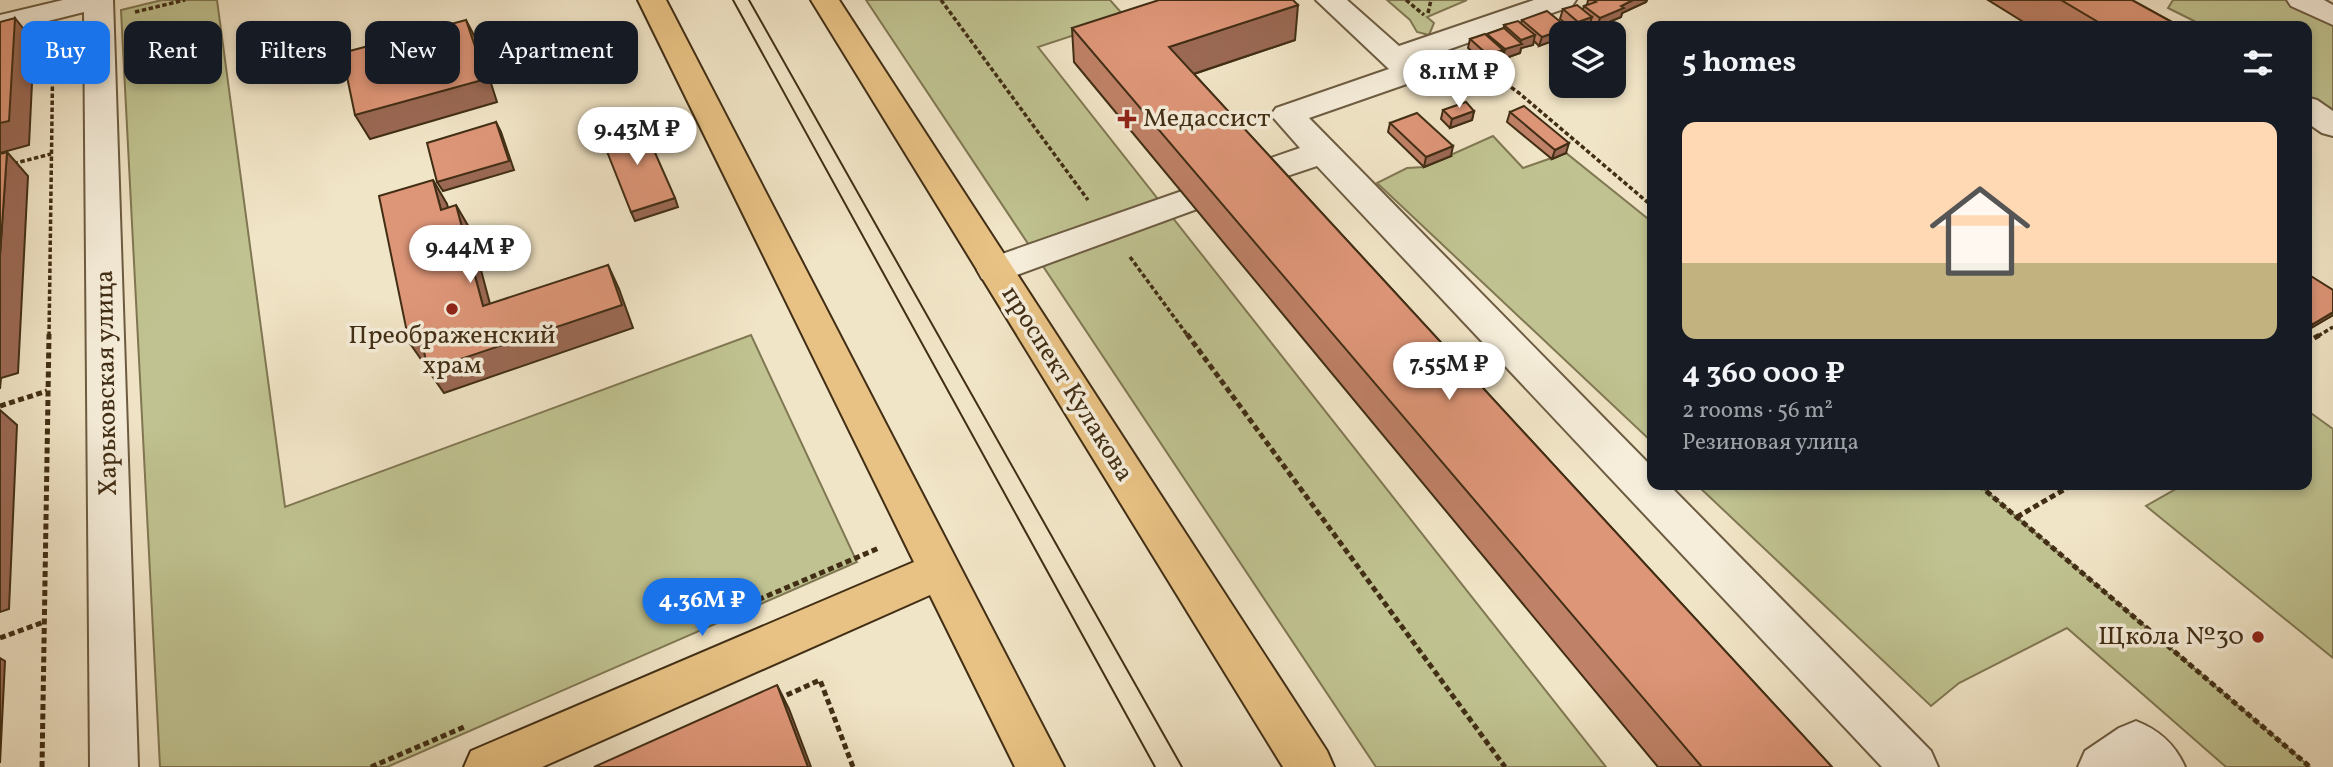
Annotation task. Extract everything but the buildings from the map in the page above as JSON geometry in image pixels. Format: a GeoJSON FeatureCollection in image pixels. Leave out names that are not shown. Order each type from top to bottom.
{"type":"FeatureCollection","features":[{"type":"Feature","properties":{"kind":"main road"},"geometry":{"type":"LineString","coordinates":[[652,0],[1040,767]]}},
{"type":"Feature","properties":{"kind":"main road","name":"проспект Кулакова"},"geometry":{"type":"LineString","coordinates":[[825,0],[1310,767]]}},
{"type":"Feature","properties":{"kind":"main road"},"geometry":{"type":"LineString","coordinates":[[488,767],[942,570]]}},
{"type":"Feature","properties":{"kind":"street"},"geometry":{"type":"LineString","coordinates":[[0,24],[98,0]]}},
{"type":"Feature","properties":{"kind":"street","name":"Харьковская улица"},"geometry":{"type":"LineString","coordinates":[[98,0],[114,767]]}},
{"type":"Feature","properties":{"kind":"street"},"geometry":{"type":"LineString","coordinates":[[1330,0],[1410,72],[1287,115],[1647,490]]}},
{"type":"Feature","properties":{"kind":"street"},"geometry":{"type":"LineString","coordinates":[[1394,58],[1562,0]]}},
{"type":"Feature","properties":{"kind":"street"},"geometry":{"type":"LineString","coordinates":[[2301,0],[2333,16]]}},
{"type":"Feature","properties":{"kind":"street"},"geometry":{"type":"LineString","coordinates":[[2312,111],[2333,126]]}},
{"type":"Feature","properties":{"kind":"street"},"geometry":{"type":"LineString","coordinates":[[1257,175],[1322,152]]}},
{"type":"Feature","properties":{"kind":"street"},"geometry":{"type":"LineString","coordinates":[[995,270],[1185,201]]}},
{"type":"Feature","properties":{"kind":"street"},"geometry":{"type":"LineString","coordinates":[[1647,490],[1914,767]]}},
{"type":"Feature","properties":{"kind":"street"},"geometry":{"type":"LineString","coordinates":[[2102,767],[2136,744],[2161,767]]}},
{"type":"Feature","properties":{"kind":"path"},"geometry":{"type":"LineString","coordinates":[[941,0],[1505,767]]}},
{"type":"Feature","properties":{"kind":"path"},"geometry":{"type":"LineString","coordinates":[[1406,0],[1647,202]]}},
{"type":"Feature","properties":{"kind":"path"},"geometry":{"type":"LineString","coordinates":[[42,767],[52,84]]}},
{"type":"Feature","properties":{"kind":"path"},"geometry":{"type":"LineString","coordinates":[[0,167],[51,153]]}},
{"type":"Feature","properties":{"kind":"path"},"geometry":{"type":"LineString","coordinates":[[2312,339],[2333,327]]}},
{"type":"Feature","properties":{"kind":"path"},"geometry":{"type":"LineString","coordinates":[[0,406],[47,391]]}},
{"type":"Feature","properties":{"kind":"path"},"geometry":{"type":"LineString","coordinates":[[1985,490],[2310,767]]}},
{"type":"Feature","properties":{"kind":"path"},"geometry":{"type":"LineString","coordinates":[[2017,517],[2063,490]]}},
{"type":"Feature","properties":{"kind":"path"},"geometry":{"type":"LineString","coordinates":[[0,638],[44,622]]}},
{"type":"Feature","properties":{"kind":"path"},"geometry":{"type":"LineString","coordinates":[[770,702],[820,680],[853,767]]}},
{"type":"Feature","properties":{"kind":"green space"},"geometry":{"type":"Polygon","coordinates":[[[162,0],[217,0],[220,21],[124,21],[124,68],[121,10],[162,0]]]}},
{"type":"Feature","properties":{"kind":"green space"},"geometry":{"type":"Polygon","coordinates":[[[866,0],[1110,0],[1126,18],[1038,47],[1606,767],[1376,767],[866,0]]]}},
{"type":"Feature","properties":{"kind":"green space"},"geometry":{"type":"Polygon","coordinates":[[[1387,0],[1467,0],[1427,17],[1434,23],[1429,35],[1417,32],[1410,20],[1387,0]]]}},
{"type":"Feature","properties":{"kind":"green space"},"geometry":{"type":"Polygon","coordinates":[[[2173,0],[2301,0],[2333,16],[2333,126],[2312,111],[2312,21],[2194,21],[2168,8],[2173,0]]]}},
{"type":"Feature","properties":{"kind":"green space"},"geometry":{"type":"Polygon","coordinates":[[[222,37],[285,507],[751,335],[857,562],[387,767],[160,767],[125,84],[222,84],[222,37]]]}},
{"type":"Feature","properties":{"kind":"green space"},"geometry":{"type":"Polygon","coordinates":[[[1493,136],[1523,168],[1566,153],[1647,218],[1647,437],[1377,183],[1407,168],[1424,167],[1493,136]]]}},
{"type":"Feature","properties":{"kind":"green space"},"geometry":{"type":"Polygon","coordinates":[[[2312,414],[2333,429],[2333,658],[2146,506],[2174,490],[2312,490],[2312,414]]]}},
{"type":"Feature","properties":{"kind":"green space"},"geometry":{"type":"Polygon","coordinates":[[[1702,490],[1985,490],[2310,767],[2226,767],[2067,628],[1959,683],[1931,706],[1702,490]]]}},
{"type":"Feature","properties":{"kind":"tram line"},"geometry":{"type":"LineString","coordinates":[[733,0],[1155,767]]}},
{"type":"Feature","properties":{"kind":"tram line"},"geometry":{"type":"LineString","coordinates":[[749,0],[1182,767]]}},
{"type":"Feature","properties":{"kind":"place","name":"Медассист"},"geometry":{"type":"Point","coordinates":[1127,119]}},
{"type":"Feature","properties":{"kind":"place","name":"Преображенский храм"},"geometry":{"type":"Point","coordinates":[452,309]}},
{"type":"Feature","properties":{"kind":"place","name":"Щкола №30"},"geometry":{"type":"Point","coordinates":[2258,637]}}]}
